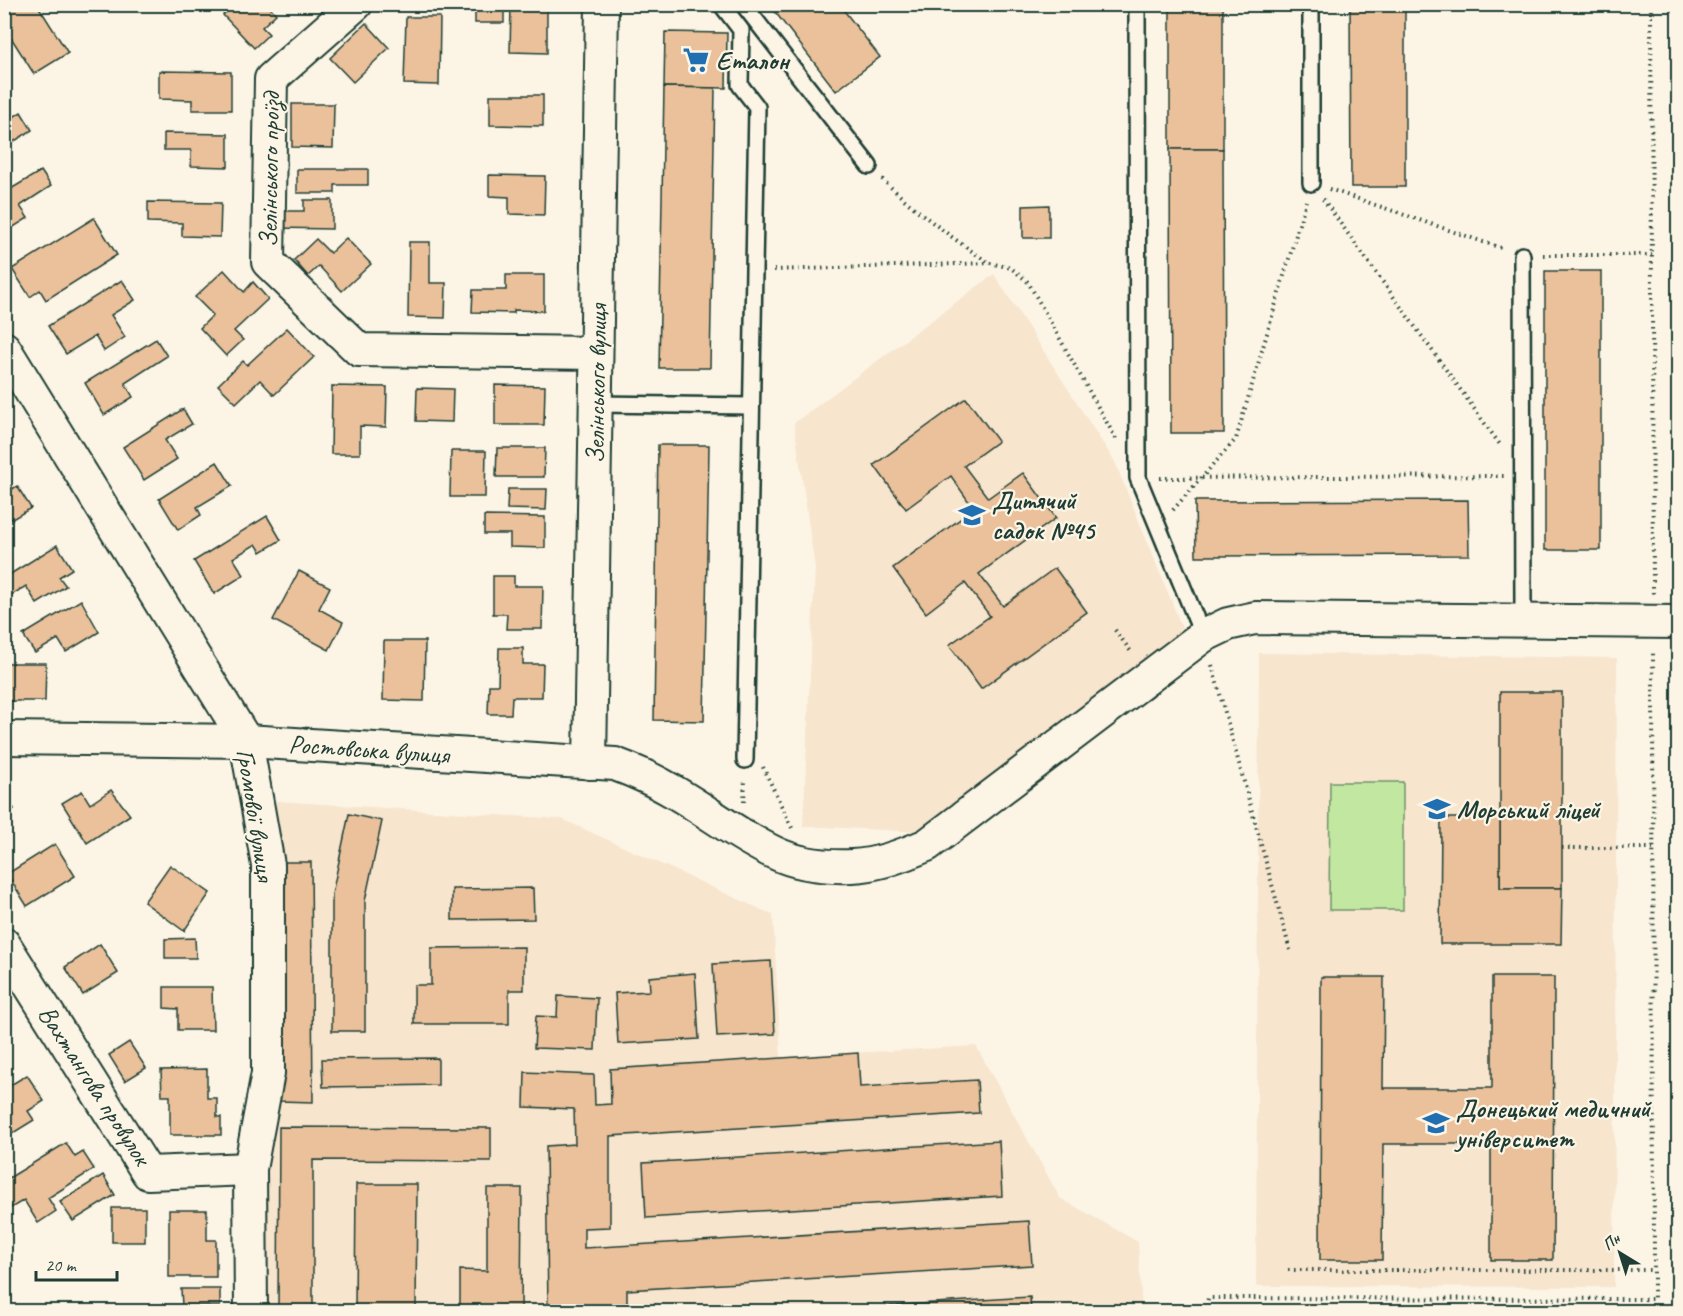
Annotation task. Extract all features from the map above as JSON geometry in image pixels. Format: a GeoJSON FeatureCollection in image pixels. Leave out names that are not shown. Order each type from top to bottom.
{"type":"FeatureCollection","features":[{"type":"Feature","properties":{"kind":"street","name":"Зелінського проїзд"},"geometry":{"type":"LineString","coordinates":[[356,4],[271,79],[268,262],[360,350],[596,353]]}},
{"type":"Feature","properties":{"kind":"street","name":"Зелінського вулиця"},"geometry":{"type":"LineString","coordinates":[[590,763],[602,4]]}},
{"type":"Feature","properties":{"kind":"street","name":"Громової вулиця"},"geometry":{"type":"LineString","coordinates":[[4,348],[246,741],[268,865],[268,1073],[250,1169],[251,1311]]}},
{"type":"Feature","properties":{"kind":"street","name":"Ростовська вулиця"},"geometry":{"type":"LineString","coordinates":[[4,738],[246,741],[615,764],[644,775],[778,854],[815,864],[853,866],[891,859],[927,845],[1203,636],[1228,624],[1255,618],[1678,622]]}},
{"type":"Feature","properties":{"kind":"street","name":"Вахтангова провулок"},"geometry":{"type":"LineString","coordinates":[[4,944],[148,1173],[250,1169]]}},
{"type":"Feature","properties":{"kind":"lane"},"geometry":{"type":"LineString","coordinates":[[721,4],[741,30],[740,85],[757,107],[751,406],[752,761]]}},
{"type":"Feature","properties":{"kind":"lane"},"geometry":{"type":"LineString","coordinates":[[743,4],[869,166]]}},
{"type":"Feature","properties":{"kind":"lane"},"geometry":{"type":"LineString","coordinates":[[1137,4],[1138,478],[1203,636]]}},
{"type":"Feature","properties":{"kind":"lane"},"geometry":{"type":"LineString","coordinates":[[1311,4],[1311,183]]}},
{"type":"Feature","properties":{"kind":"lane"},"geometry":{"type":"LineString","coordinates":[[1522,255],[1523,621]]}},
{"type":"Feature","properties":{"kind":"lane"},"geometry":{"type":"LineString","coordinates":[[596,404],[751,406]]}},
{"type":"Feature","properties":{"kind":"path"},"geometry":{"type":"LineString","coordinates":[[869,166],[915,209],[990,263]]}},
{"type":"Feature","properties":{"kind":"path"},"geometry":{"type":"LineString","coordinates":[[1311,183],[1522,255],[1652,255]]}},
{"type":"Feature","properties":{"kind":"path"},"geometry":{"type":"LineString","coordinates":[[1311,183],[1523,476]]}},
{"type":"Feature","properties":{"kind":"path"},"geometry":{"type":"LineString","coordinates":[[1158,528],[1236,439],[1311,183]]}},
{"type":"Feature","properties":{"kind":"path"},"geometry":{"type":"LineString","coordinates":[[754,271],[990,263],[1011,268],[1028,282],[1138,478],[1523,476]]}},
{"type":"Feature","properties":{"kind":"path"},"geometry":{"type":"LineString","coordinates":[[1203,636],[1290,950]]}},
{"type":"Feature","properties":{"kind":"path"},"geometry":{"type":"LineString","coordinates":[[752,761],[793,829]]}},
{"type":"Feature","properties":{"kind":"path"},"geometry":{"type":"LineString","coordinates":[[744,836],[752,761]]}},
{"type":"Feature","properties":{"kind":"path"},"geometry":{"type":"LineString","coordinates":[[1562,848],[1653,848]]}},
{"type":"Feature","properties":{"kind":"path"},"geometry":{"type":"LineString","coordinates":[[1206,1311],[1208,1298],[1654,1299],[1654,1270],[1288,1270]]}},
{"type":"Feature","properties":{"kind":"shaded area","name":"Дитячий садок №45"},"geometry":{"type":"Polygon","coordinates":[[[994,274],[1115,462],[1183,630],[921,832],[803,826],[815,568],[794,423],[994,274]]]}},
{"type":"Feature","properties":{"kind":"shaded area"},"geometry":{"type":"Polygon","coordinates":[[[1259,653],[1617,658],[1614,1287],[1256,1286],[1259,653]]]}},
{"type":"Feature","properties":{"kind":"shaded area"},"geometry":{"type":"Polygon","coordinates":[[[276,801],[562,819],[773,915],[781,1057],[976,1046],[1060,1198],[1138,1242],[1142,1311],[259,1312],[258,1170],[276,1074],[276,801]]]}},
{"type":"Feature","properties":{"kind":"green space"},"geometry":{"type":"Polygon","coordinates":[[[1330,782],[1403,782],[1403,910],[1329,910],[1330,782]]]}},
{"type":"Feature","properties":{"kind":"building"},"geometry":{"type":"Polygon","coordinates":[[[4,4],[37,4],[68,53],[34,74],[12,39],[7,42],[4,38],[4,16],[6,15],[4,4]]]}},
{"type":"Feature","properties":{"kind":"building"},"geometry":{"type":"Polygon","coordinates":[[[234,4],[267,4],[276,14],[262,27],[269,34],[254,48],[223,15],[234,4]]]}},
{"type":"Feature","properties":{"kind":"building"},"geometry":{"type":"Polygon","coordinates":[[[475,4],[504,4],[504,23],[475,23],[475,4]]]}},
{"type":"Feature","properties":{"kind":"building"},"geometry":{"type":"Polygon","coordinates":[[[769,4],[839,4],[880,57],[836,91],[769,4]]]}},
{"type":"Feature","properties":{"kind":"building"},"geometry":{"type":"Polygon","coordinates":[[[1170,4],[1223,4],[1223,149],[1170,149],[1170,4]]]}},
{"type":"Feature","properties":{"kind":"building"},"geometry":{"type":"Polygon","coordinates":[[[1350,4],[1405,4],[1405,187],[1351,187],[1350,4]]]}},
{"type":"Feature","properties":{"kind":"building"},"geometry":{"type":"Polygon","coordinates":[[[511,5],[547,5],[547,53],[510,52],[511,5]]]}},
{"type":"Feature","properties":{"kind":"building"},"geometry":{"type":"Polygon","coordinates":[[[406,17],[440,17],[439,85],[404,84],[406,17]]]}},
{"type":"Feature","properties":{"kind":"building"},"geometry":{"type":"Polygon","coordinates":[[[366,23],[389,48],[353,82],[330,58],[366,23]]]}},
{"type":"Feature","properties":{"kind":"building"},"geometry":{"type":"Polygon","coordinates":[[[665,32],[727,33],[726,88],[664,87],[665,32]]]}},
{"type":"Feature","properties":{"kind":"building"},"geometry":{"type":"Polygon","coordinates":[[[159,71],[231,72],[231,110],[192,110],[192,100],[159,99],[159,71]]]}},
{"type":"Feature","properties":{"kind":"building"},"geometry":{"type":"Polygon","coordinates":[[[664,87],[715,88],[710,368],[659,368],[664,87]]]}},
{"type":"Feature","properties":{"kind":"building"},"geometry":{"type":"Polygon","coordinates":[[[490,95],[543,95],[543,126],[490,125],[490,95]]]}},
{"type":"Feature","properties":{"kind":"building"},"geometry":{"type":"Polygon","coordinates":[[[292,104],[334,104],[333,148],[292,147],[292,104]]]}},
{"type":"Feature","properties":{"kind":"building"},"geometry":{"type":"Polygon","coordinates":[[[21,112],[32,130],[4,148],[4,123],[21,112]]]}},
{"type":"Feature","properties":{"kind":"building"},"geometry":{"type":"Polygon","coordinates":[[[164,133],[228,134],[228,167],[191,166],[191,150],[164,150],[164,133]]]}},
{"type":"Feature","properties":{"kind":"building"},"geometry":{"type":"Polygon","coordinates":[[[1170,149],[1223,149],[1224,433],[1171,433],[1170,149]]]}},
{"type":"Feature","properties":{"kind":"building"},"geometry":{"type":"Polygon","coordinates":[[[297,169],[368,169],[368,185],[335,185],[335,193],[297,193],[297,169]]]}},
{"type":"Feature","properties":{"kind":"building"},"geometry":{"type":"Polygon","coordinates":[[[41,171],[51,186],[20,206],[28,218],[4,233],[4,193],[41,171]]]}},
{"type":"Feature","properties":{"kind":"building"},"geometry":{"type":"Polygon","coordinates":[[[489,175],[545,176],[544,215],[509,214],[509,197],[489,196],[489,175]]]}},
{"type":"Feature","properties":{"kind":"building"},"geometry":{"type":"Polygon","coordinates":[[[304,200],[332,200],[332,229],[277,228],[277,211],[304,211],[304,200]]]}},
{"type":"Feature","properties":{"kind":"building"},"geometry":{"type":"Polygon","coordinates":[[[148,202],[221,203],[220,237],[182,236],[182,223],[148,222],[148,202]]]}},
{"type":"Feature","properties":{"kind":"building"},"geometry":{"type":"Polygon","coordinates":[[[1049,205],[1049,238],[1023,238],[1023,206],[1049,205]]]}},
{"type":"Feature","properties":{"kind":"building"},"geometry":{"type":"Polygon","coordinates":[[[94,218],[117,255],[46,300],[40,290],[30,297],[12,269],[94,218]]]}},
{"type":"Feature","properties":{"kind":"building"},"geometry":{"type":"Polygon","coordinates":[[[346,238],[371,264],[342,291],[319,266],[308,276],[294,260],[316,239],[330,253],[346,238]]]}},
{"type":"Feature","properties":{"kind":"building"},"geometry":{"type":"Polygon","coordinates":[[[409,242],[430,242],[430,283],[446,283],[445,318],[408,317],[409,242]]]}},
{"type":"Feature","properties":{"kind":"building"},"geometry":{"type":"Polygon","coordinates":[[[224,270],[244,292],[253,282],[268,299],[234,331],[243,340],[226,356],[200,328],[213,315],[195,297],[224,270]]]}},
{"type":"Feature","properties":{"kind":"building"},"geometry":{"type":"Polygon","coordinates":[[[1545,271],[1601,271],[1601,550],[1545,550],[1545,271]]]}},
{"type":"Feature","properties":{"kind":"building"},"geometry":{"type":"Polygon","coordinates":[[[506,275],[544,275],[544,311],[472,312],[473,290],[506,290],[506,275]]]}},
{"type":"Feature","properties":{"kind":"building"},"geometry":{"type":"Polygon","coordinates":[[[122,280],[135,300],[111,315],[125,337],[104,351],[95,336],[66,354],[48,326],[122,280]]]}},
{"type":"Feature","properties":{"kind":"building"},"geometry":{"type":"Polygon","coordinates":[[[287,328],[314,357],[274,395],[260,380],[236,403],[218,385],[243,361],[247,365],[287,328]]]}},
{"type":"Feature","properties":{"kind":"building"},"geometry":{"type":"Polygon","coordinates":[[[156,339],[167,356],[125,383],[133,397],[104,415],[85,383],[156,339]]]}},
{"type":"Feature","properties":{"kind":"building"},"geometry":{"type":"Polygon","coordinates":[[[495,385],[545,386],[544,425],[495,425],[495,385]]]}},
{"type":"Feature","properties":{"kind":"building"},"geometry":{"type":"Polygon","coordinates":[[[332,386],[387,387],[386,427],[360,426],[360,454],[331,454],[332,386]]]}},
{"type":"Feature","properties":{"kind":"building"},"geometry":{"type":"Polygon","coordinates":[[[417,388],[453,389],[452,422],[416,421],[417,388]]]}},
{"type":"Feature","properties":{"kind":"building"},"geometry":{"type":"Polygon","coordinates":[[[966,398],[998,441],[964,466],[988,498],[1023,473],[1056,518],[979,574],[1003,606],[1055,568],[1087,612],[981,689],[949,645],[990,616],[965,583],[926,613],[893,568],[974,509],[951,476],[906,509],[874,465],[966,398]]]}},
{"type":"Feature","properties":{"kind":"building"},"geometry":{"type":"Polygon","coordinates":[[[183,409],[192,424],[165,440],[177,459],[144,480],[123,447],[183,409]]]}},
{"type":"Feature","properties":{"kind":"building"},"geometry":{"type":"Polygon","coordinates":[[[658,445],[709,445],[704,721],[654,720],[658,445]]]}},
{"type":"Feature","properties":{"kind":"building"},"geometry":{"type":"Polygon","coordinates":[[[497,448],[545,448],[544,477],[496,477],[497,448]]]}},
{"type":"Feature","properties":{"kind":"building"},"geometry":{"type":"Polygon","coordinates":[[[451,451],[486,451],[485,497],[450,497],[451,451]]]}},
{"type":"Feature","properties":{"kind":"building"},"geometry":{"type":"Polygon","coordinates":[[[217,462],[232,486],[197,507],[201,515],[178,530],[159,499],[217,462]]]}},
{"type":"Feature","properties":{"kind":"building"},"geometry":{"type":"Polygon","coordinates":[[[17,486],[31,508],[4,524],[4,494],[17,486]]]}},
{"type":"Feature","properties":{"kind":"building"},"geometry":{"type":"Polygon","coordinates":[[[508,489],[547,489],[546,510],[507,509],[508,489]]]}},
{"type":"Feature","properties":{"kind":"building"},"geometry":{"type":"Polygon","coordinates":[[[1468,500],[1469,555],[1196,556],[1195,501],[1468,500]]]}},
{"type":"Feature","properties":{"kind":"building"},"geometry":{"type":"Polygon","coordinates":[[[267,516],[281,540],[261,552],[256,544],[233,558],[244,575],[214,594],[194,561],[267,516]]]}},
{"type":"Feature","properties":{"kind":"building"},"geometry":{"type":"Polygon","coordinates":[[[484,516],[545,517],[545,548],[510,547],[510,534],[484,534],[484,516]]]}},
{"type":"Feature","properties":{"kind":"building"},"geometry":{"type":"Polygon","coordinates":[[[57,545],[72,569],[59,577],[66,586],[37,604],[26,586],[8,597],[4,591],[4,578],[57,545]]]}},
{"type":"Feature","properties":{"kind":"building"},"geometry":{"type":"Polygon","coordinates":[[[299,571],[330,587],[319,609],[343,622],[329,650],[273,620],[299,571]]]}},
{"type":"Feature","properties":{"kind":"building"},"geometry":{"type":"Polygon","coordinates":[[[493,576],[514,576],[514,586],[543,586],[542,629],[506,629],[507,614],[493,614],[493,576]]]}},
{"type":"Feature","properties":{"kind":"building"},"geometry":{"type":"Polygon","coordinates":[[[81,600],[99,632],[66,652],[58,639],[35,653],[23,635],[81,600]]]}},
{"type":"Feature","properties":{"kind":"building"},"geometry":{"type":"Polygon","coordinates":[[[384,641],[425,641],[424,701],[383,700],[384,641]]]}},
{"type":"Feature","properties":{"kind":"building"},"geometry":{"type":"Polygon","coordinates":[[[499,648],[523,648],[523,664],[543,664],[542,697],[512,697],[511,714],[488,714],[489,685],[498,685],[499,648]]]}},
{"type":"Feature","properties":{"kind":"building"},"geometry":{"type":"Polygon","coordinates":[[[4,663],[46,663],[45,701],[4,701],[4,663]]]}},
{"type":"Feature","properties":{"kind":"building"},"geometry":{"type":"Polygon","coordinates":[[[1500,692],[1562,692],[1562,888],[1500,888],[1500,692]]]}},
{"type":"Feature","properties":{"kind":"building"},"geometry":{"type":"Polygon","coordinates":[[[111,790],[130,815],[87,843],[62,803],[82,791],[90,804],[111,790]]]}},
{"type":"Feature","properties":{"kind":"building"},"geometry":{"type":"Polygon","coordinates":[[[4,794],[14,809],[4,815],[4,794]]]}},
{"type":"Feature","properties":{"kind":"building"},"geometry":{"type":"Polygon","coordinates":[[[349,814],[382,821],[365,901],[365,1031],[332,1031],[332,894],[349,814]]]}},
{"type":"Feature","properties":{"kind":"building"},"geometry":{"type":"Polygon","coordinates":[[[1441,818],[1500,818],[1500,888],[1562,888],[1561,944],[1440,944],[1441,818]]]}},
{"type":"Feature","properties":{"kind":"building"},"geometry":{"type":"Polygon","coordinates":[[[55,844],[75,876],[27,906],[7,874],[55,844]]]}},
{"type":"Feature","properties":{"kind":"building"},"geometry":{"type":"Polygon","coordinates":[[[278,862],[311,862],[313,1102],[279,1101],[278,862]]]}},
{"type":"Feature","properties":{"kind":"building"},"geometry":{"type":"Polygon","coordinates":[[[170,865],[210,893],[184,931],[144,902],[170,865]]]}},
{"type":"Feature","properties":{"kind":"building"},"geometry":{"type":"Polygon","coordinates":[[[533,888],[534,919],[452,920],[452,889],[533,888]]]}},
{"type":"Feature","properties":{"kind":"building"},"geometry":{"type":"Polygon","coordinates":[[[195,938],[196,958],[165,958],[165,939],[195,938]]]}},
{"type":"Feature","properties":{"kind":"building"},"geometry":{"type":"Polygon","coordinates":[[[100,944],[118,973],[83,995],[65,967],[100,944]]]}},
{"type":"Feature","properties":{"kind":"building"},"geometry":{"type":"Polygon","coordinates":[[[524,947],[524,990],[509,990],[509,1024],[414,1024],[414,985],[431,985],[431,948],[524,947]]]}},
{"type":"Feature","properties":{"kind":"building"},"geometry":{"type":"Polygon","coordinates":[[[771,961],[775,1034],[717,1037],[713,964],[771,961]]]}},
{"type":"Feature","properties":{"kind":"building"},"geometry":{"type":"Polygon","coordinates":[[[695,973],[699,1039],[618,1044],[615,993],[650,991],[649,977],[695,973]]]}},
{"type":"Feature","properties":{"kind":"building"},"geometry":{"type":"Polygon","coordinates":[[[1321,977],[1384,977],[1383,1088],[1492,1088],[1492,977],[1554,977],[1553,1260],[1491,1260],[1491,1144],[1383,1144],[1382,1260],[1320,1260],[1321,977]]]}},
{"type":"Feature","properties":{"kind":"building"},"geometry":{"type":"Polygon","coordinates":[[[164,987],[212,987],[213,1030],[178,1030],[178,1009],[164,1008],[164,987]]]}},
{"type":"Feature","properties":{"kind":"building"},"geometry":{"type":"Polygon","coordinates":[[[558,996],[597,998],[595,1050],[534,1048],[536,1016],[557,1017],[558,996]]]}},
{"type":"Feature","properties":{"kind":"building"},"geometry":{"type":"Polygon","coordinates":[[[129,1042],[146,1068],[125,1081],[109,1055],[129,1042]]]}},
{"type":"Feature","properties":{"kind":"building"},"geometry":{"type":"Polygon","coordinates":[[[858,1053],[860,1087],[977,1080],[979,1113],[610,1136],[610,1227],[584,1228],[584,1248],[1029,1221],[1032,1265],[627,1290],[627,1312],[548,1312],[546,1146],[575,1144],[574,1109],[524,1107],[525,1072],[594,1075],[595,1105],[611,1104],[610,1069],[858,1053]]]}},
{"type":"Feature","properties":{"kind":"building"},"geometry":{"type":"Polygon","coordinates":[[[438,1058],[438,1085],[323,1087],[322,1059],[438,1058]]]}},
{"type":"Feature","properties":{"kind":"building"},"geometry":{"type":"Polygon","coordinates":[[[207,1069],[207,1098],[217,1098],[217,1117],[221,1117],[221,1135],[170,1135],[170,1096],[162,1096],[161,1070],[207,1069]]]}},
{"type":"Feature","properties":{"kind":"building"},"geometry":{"type":"Polygon","coordinates":[[[27,1075],[44,1101],[28,1111],[34,1120],[13,1133],[8,1125],[4,1127],[4,1089],[27,1075]]]}},
{"type":"Feature","properties":{"kind":"building"},"geometry":{"type":"Polygon","coordinates":[[[279,1127],[491,1128],[491,1161],[313,1160],[313,1312],[278,1312],[279,1127]]]}},
{"type":"Feature","properties":{"kind":"building"},"geometry":{"type":"Polygon","coordinates":[[[999,1141],[1002,1196],[646,1218],[643,1163],[999,1141]]]}},
{"type":"Feature","properties":{"kind":"building"},"geometry":{"type":"Polygon","coordinates":[[[66,1143],[75,1157],[83,1152],[94,1169],[48,1198],[56,1211],[38,1223],[24,1200],[11,1208],[4,1197],[4,1181],[66,1143]]]}},
{"type":"Feature","properties":{"kind":"building"},"geometry":{"type":"Polygon","coordinates":[[[103,1175],[115,1195],[73,1221],[60,1202],[103,1175]]]}},
{"type":"Feature","properties":{"kind":"building"},"geometry":{"type":"Polygon","coordinates":[[[356,1184],[417,1184],[416,1312],[355,1312],[356,1184]]]}},
{"type":"Feature","properties":{"kind":"building"},"geometry":{"type":"Polygon","coordinates":[[[487,1188],[522,1188],[521,1312],[460,1312],[460,1270],[487,1271],[487,1188]]]}},
{"type":"Feature","properties":{"kind":"building"},"geometry":{"type":"Polygon","coordinates":[[[112,1208],[145,1208],[145,1242],[112,1242],[112,1208]]]}},
{"type":"Feature","properties":{"kind":"building"},"geometry":{"type":"Polygon","coordinates":[[[169,1210],[207,1210],[207,1240],[216,1240],[216,1277],[169,1277],[169,1210]]]}},
{"type":"Feature","properties":{"kind":"building"},"geometry":{"type":"Polygon","coordinates":[[[181,1289],[220,1289],[220,1306],[182,1306],[181,1289]]]}},
{"type":"Feature","properties":{"kind":"building"},"geometry":{"type":"Polygon","coordinates":[[[1030,1297],[1031,1312],[794,1312],[1030,1297]]]}},
{"type":"Feature","properties":{"kind":"place","name":"Еталон"},"geometry":{"type":"Point","coordinates":[696,60]}},
{"type":"Feature","properties":{"kind":"place","name":"Дитячий садок №45"},"geometry":{"type":"Point","coordinates":[972,515]}},
{"type":"Feature","properties":{"kind":"place","name":"Морський ліцей"},"geometry":{"type":"Point","coordinates":[1437,809]}},
{"type":"Feature","properties":{"kind":"place","name":"Донецький медичний університет"},"geometry":{"type":"Point","coordinates":[1436,1123]}}]}
